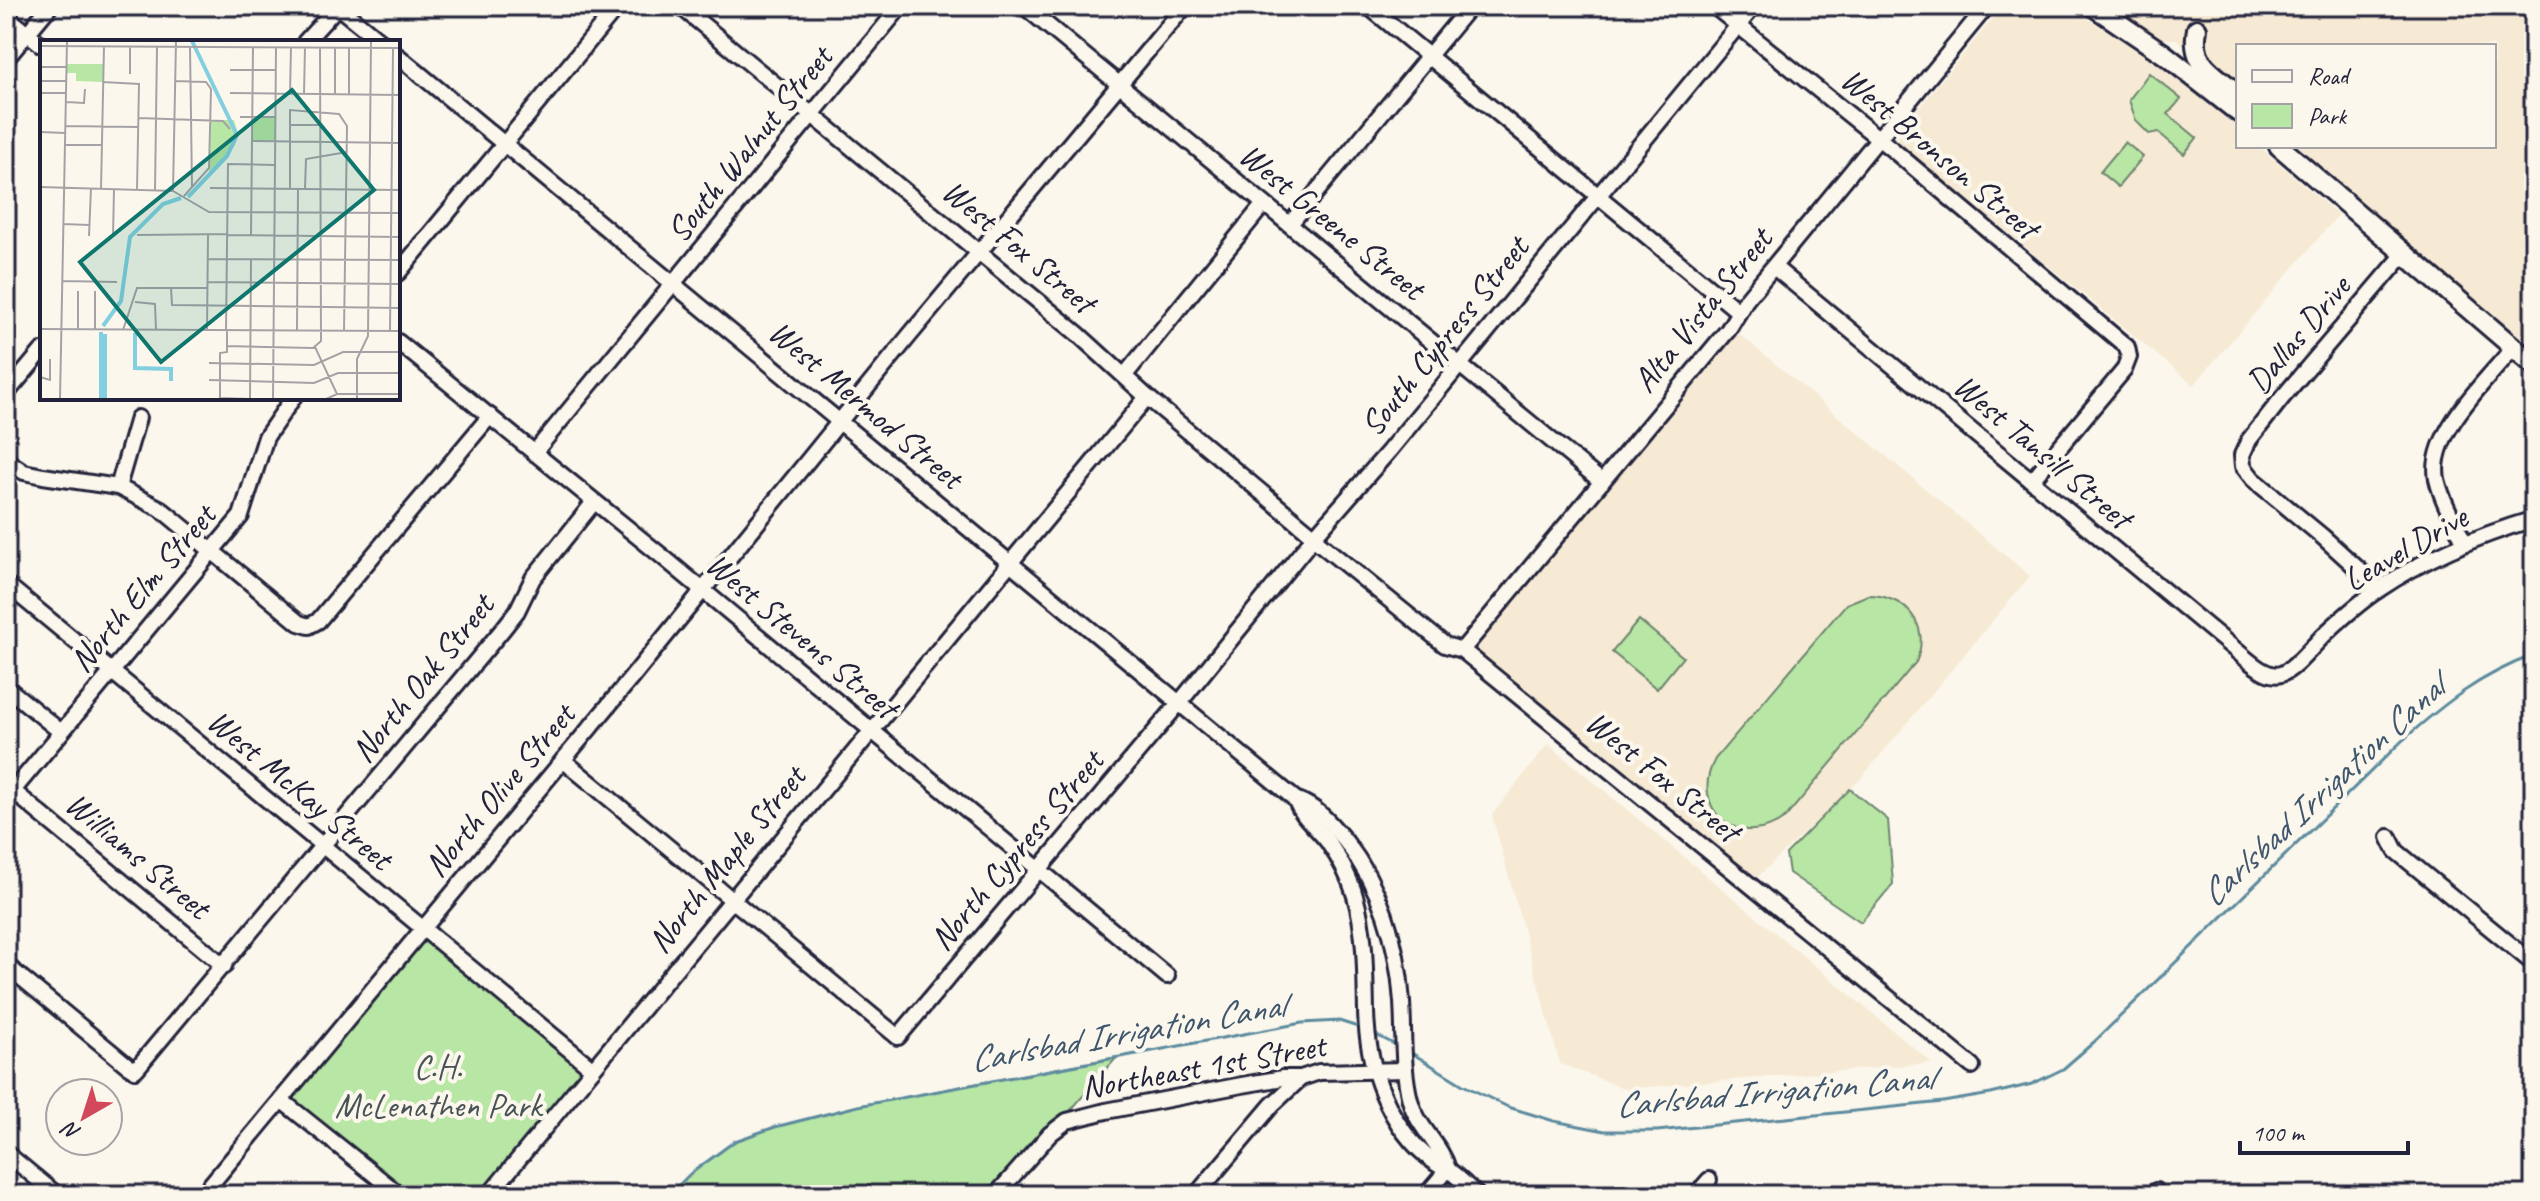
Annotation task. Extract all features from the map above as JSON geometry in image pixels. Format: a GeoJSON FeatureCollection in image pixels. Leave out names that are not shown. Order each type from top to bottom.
{"type":"FeatureCollection","features":[{"type":"Feature","properties":{"kind":"main road"},"geometry":{"type":"LineString","coordinates":[[2093,6],[2164,54],[2236,110]]}},
{"type":"Feature","properties":{"kind":"main road"},"geometry":{"type":"LineString","coordinates":[[2197,29],[2194,44],[2199,61],[2236,92]]}},
{"type":"Feature","properties":{"kind":"main road"},"geometry":{"type":"LineString","coordinates":[[2283,148],[2534,365]]}},
{"type":"Feature","properties":{"kind":"street"},"geometry":{"type":"LineString","coordinates":[[6,59],[50,6]]}},
{"type":"Feature","properties":{"kind":"street"},"geometry":{"type":"LineString","coordinates":[[307,40],[337,6],[379,40]]}},
{"type":"Feature","properties":{"kind":"street"},"geometry":{"type":"LineString","coordinates":[[400,271],[618,6]]}},
{"type":"Feature","properties":{"kind":"street","name":"West Fox Street"},"geometry":{"type":"LineString","coordinates":[[680,6],[979,252],[1147,397],[1445,645],[1462,650],[1972,1066]]}},
{"type":"Feature","properties":{"kind":"street","name":"South Walnut Street"},"geometry":{"type":"LineString","coordinates":[[534,453],[901,6]]}},
{"type":"Feature","properties":{"kind":"street","name":"West Greene Street"},"geometry":{"type":"LineString","coordinates":[[1024,6],[1602,482]]}},
{"type":"Feature","properties":{"kind":"street","name":"North Olive Street"},"geometry":{"type":"LineString","coordinates":[[202,1195],[1185,6]]}},
{"type":"Feature","properties":{"kind":"street"},"geometry":{"type":"LineString","coordinates":[[1368,6],[1739,312]]}},
{"type":"Feature","properties":{"kind":"street"},"geometry":{"type":"LineString","coordinates":[[1290,224],[1470,6]]}},
{"type":"Feature","properties":{"kind":"street","name":"West Bronson Street"},"geometry":{"type":"LineString","coordinates":[[1714,6],[1879,139],[2127,347],[2129,357],[2124,370],[2032,480]]}},
{"type":"Feature","properties":{"kind":"street","name":"South Cypress Street"},"geometry":{"type":"LineString","coordinates":[[1180,702],[1754,6]]}},
{"type":"Feature","properties":{"kind":"street","name":"Alta Vista Street"},"geometry":{"type":"LineString","coordinates":[[1462,650],[1728,330],[1774,267],[1987,6]]}},
{"type":"Feature","properties":{"kind":"street"},"geometry":{"type":"LineString","coordinates":[[6,16],[40,43]]}},
{"type":"Feature","properties":{"kind":"street","name":"West Mermod Street"},"geometry":{"type":"LineString","coordinates":[[400,58],[1295,799]]}},
{"type":"Feature","properties":{"kind":"street"},"geometry":{"type":"LineString","coordinates":[[1125,375],[1264,204]]}},
{"type":"Feature","properties":{"kind":"street","name":"Dallas Drive"},"geometry":{"type":"LineString","coordinates":[[2378,590],[2323,537],[2253,479],[2243,466],[2242,455],[2249,440],[2274,408],[2405,253]]}},
{"type":"Feature","properties":{"kind":"street","name":"West Tansill Street"},"geometry":{"type":"LineString","coordinates":[[1774,267],[2244,657],[2264,672],[2277,676]]}},
{"type":"Feature","properties":{"kind":"street","name":"West Stevens Street"},"geometry":{"type":"LineString","coordinates":[[400,344],[1167,976]]}},
{"type":"Feature","properties":{"kind":"street"},"geometry":{"type":"LineString","coordinates":[[2465,543],[2437,478],[2438,453],[2449,427],[2514,347]]}},
{"type":"Feature","properties":{"kind":"street"},"geometry":{"type":"LineString","coordinates":[[6,394],[40,353]]}},
{"type":"Feature","properties":{"kind":"street","name":"North Maple Street"},"geometry":{"type":"LineString","coordinates":[[489,1195],[1147,397]]}},
{"type":"Feature","properties":{"kind":"street","name":"North Elm Street"},"geometry":{"type":"LineString","coordinates":[[9,795],[241,516],[266,437],[292,400]]}},
{"type":"Feature","properties":{"kind":"street"},"geometry":{"type":"LineString","coordinates":[[6,460],[24,472],[118,487],[161,509],[299,623],[309,626],[318,621],[490,416]]}},
{"type":"Feature","properties":{"kind":"street"},"geometry":{"type":"LineString","coordinates":[[118,487],[138,418]]}},
{"type":"Feature","properties":{"kind":"street","name":"North Oak Street"},"geometry":{"type":"LineString","coordinates":[[6,965],[135,1070],[510,620],[533,578],[594,502]]}},
{"type":"Feature","properties":{"kind":"street","name":"Leavel Drive"},"geometry":{"type":"LineString","coordinates":[[2277,676],[2287,671],[2326,633],[2378,590],[2465,543],[2534,519]]}},
{"type":"Feature","properties":{"kind":"street","name":"West McKay Street"},"geometry":{"type":"LineString","coordinates":[[6,584],[593,1069]]}},
{"type":"Feature","properties":{"kind":"street"},"geometry":{"type":"LineString","coordinates":[[6,687],[61,732]]}},
{"type":"Feature","properties":{"kind":"street","name":"North Cypress Street"},"geometry":{"type":"LineString","coordinates":[[731,900],[898,1037],[1180,702]]}},
{"type":"Feature","properties":{"kind":"street"},"geometry":{"type":"LineString","coordinates":[[563,760],[731,900]]}},
{"type":"Feature","properties":{"kind":"street","name":"Williams Street"},"geometry":{"type":"LineString","coordinates":[[9,795],[224,966]]}},
{"type":"Feature","properties":{"kind":"street"},"geometry":{"type":"LineString","coordinates":[[1295,799],[1302,815],[1336,855],[1354,892],[1363,935],[1366,1016],[1372,1064],[1390,1108],[1408,1135],[1436,1164],[1448,1169],[1477,1195]]}},
{"type":"Feature","properties":{"kind":"street"},"geometry":{"type":"LineString","coordinates":[[1295,799],[1311,805],[1357,858],[1388,919],[1398,968],[1405,1070],[1413,1109],[1444,1156],[1448,1169]]}},
{"type":"Feature","properties":{"kind":"street"},"geometry":{"type":"LineString","coordinates":[[2389,837],[2396,851],[2534,964]]}},
{"type":"Feature","properties":{"kind":"street","name":"Northeast 1st Street"},"geometry":{"type":"LineString","coordinates":[[996,1195],[1050,1134],[1067,1121],[1255,1083],[1301,1078],[1319,1072],[1372,1064],[1405,1070]]}},
{"type":"Feature","properties":{"kind":"street"},"geometry":{"type":"LineString","coordinates":[[1196,1195],[1272,1105],[1301,1078]]}},
{"type":"Feature","properties":{"kind":"street"},"geometry":{"type":"LineString","coordinates":[[281,1100],[400,1195]]}},
{"type":"Feature","properties":{"kind":"street"},"geometry":{"type":"LineString","coordinates":[[6,1153],[38,1189],[57,1195]]}},
{"type":"Feature","properties":{"kind":"street"},"geometry":{"type":"LineString","coordinates":[[1426,1195],[1448,1169]]}},
{"type":"Feature","properties":{"kind":"street"},"geometry":{"type":"LineString","coordinates":[[1696,1195],[1709,1180]]}},
{"type":"Feature","properties":{"kind":"shaded area"},"geometry":{"type":"Polygon","coordinates":[[[2003,6],[2067,6],[2166,71],[2236,126],[2236,148],[2261,148],[2338,215],[2194,385],[1897,142],[1899,132],[2003,6]]]}},
{"type":"Feature","properties":{"kind":"shaded area"},"geometry":{"type":"Polygon","coordinates":[[[2111,6],[2534,6],[2534,349],[2298,148],[2496,148],[2496,44],[2236,44],[2236,89],[2176,39],[2162,39],[2111,6]]]}},
{"type":"Feature","properties":{"kind":"shaded area"},"geometry":{"type":"Polygon","coordinates":[[[1731,327],[2030,576],[1858,782],[1749,885],[1462,650],[1731,327]]]}},
{"type":"Feature","properties":{"kind":"shaded area"},"geometry":{"type":"Polygon","coordinates":[[[1548,744],[1932,1063],[1627,1089],[1560,1064],[1492,815],[1548,744]]]}},
{"type":"Feature","properties":{"kind":"green space"},"geometry":{"type":"Polygon","coordinates":[[[2149,73],[2181,99],[2168,114],[2197,138],[2184,154],[2158,132],[2149,134],[2136,121],[2129,100],[2149,73]]]}},
{"type":"Feature","properties":{"kind":"green space"},"geometry":{"type":"Polygon","coordinates":[[[2125,142],[2143,157],[2118,187],[2100,172],[2125,142]]]}},
{"type":"Feature","properties":{"kind":"green space"},"geometry":{"type":"Polygon","coordinates":[[[1868,595],[1893,600],[1912,615],[1920,636],[1916,662],[1785,818],[1768,827],[1751,830],[1723,820],[1713,809],[1708,794],[1708,777],[1715,759],[1846,604],[1868,595]]]}},
{"type":"Feature","properties":{"kind":"green space"},"geometry":{"type":"Polygon","coordinates":[[[1639,620],[1683,657],[1657,689],[1612,652],[1639,620]]]}},
{"type":"Feature","properties":{"kind":"green space"},"geometry":{"type":"Polygon","coordinates":[[[1850,789],[1888,820],[1893,884],[1861,922],[1789,873],[1786,854],[1850,789]]]}},
{"type":"Feature","properties":{"kind":"green space","name":"C.H. McLenathen Park"},"geometry":{"type":"Polygon","coordinates":[[[422,930],[593,1069],[489,1195],[400,1195],[281,1100],[422,930]]]}},
{"type":"Feature","properties":{"kind":"green space"},"geometry":{"type":"Polygon","coordinates":[[[1117,1057],[997,1195],[669,1195],[690,1174],[735,1141],[775,1127],[858,1106],[1117,1057]]]}},
{"type":"Feature","properties":{"kind":"waterway","name":"Carlsbad Irrigation Canal"},"geometry":{"type":"LineString","coordinates":[[1410,1052],[1463,1085],[1508,1107],[1554,1121],[1605,1131],[1657,1131],[1943,1102],[2032,1084],[2063,1069],[2094,1042],[2418,727],[2480,681],[2534,655]]}},
{"type":"Feature","properties":{"kind":"waterway","name":"Carlsbad Irrigation Canal"},"geometry":{"type":"LineString","coordinates":[[669,1195],[690,1174],[735,1141],[775,1127],[858,1106],[1302,1023],[1339,1021],[1364,1029]]}},
{"type":"Feature","properties":{"kind":"waterway","name":"Carlsbad Irrigation Canal"},"geometry":{"type":"LineString","coordinates":[[1374,1034],[1400,1047]]}}]}
